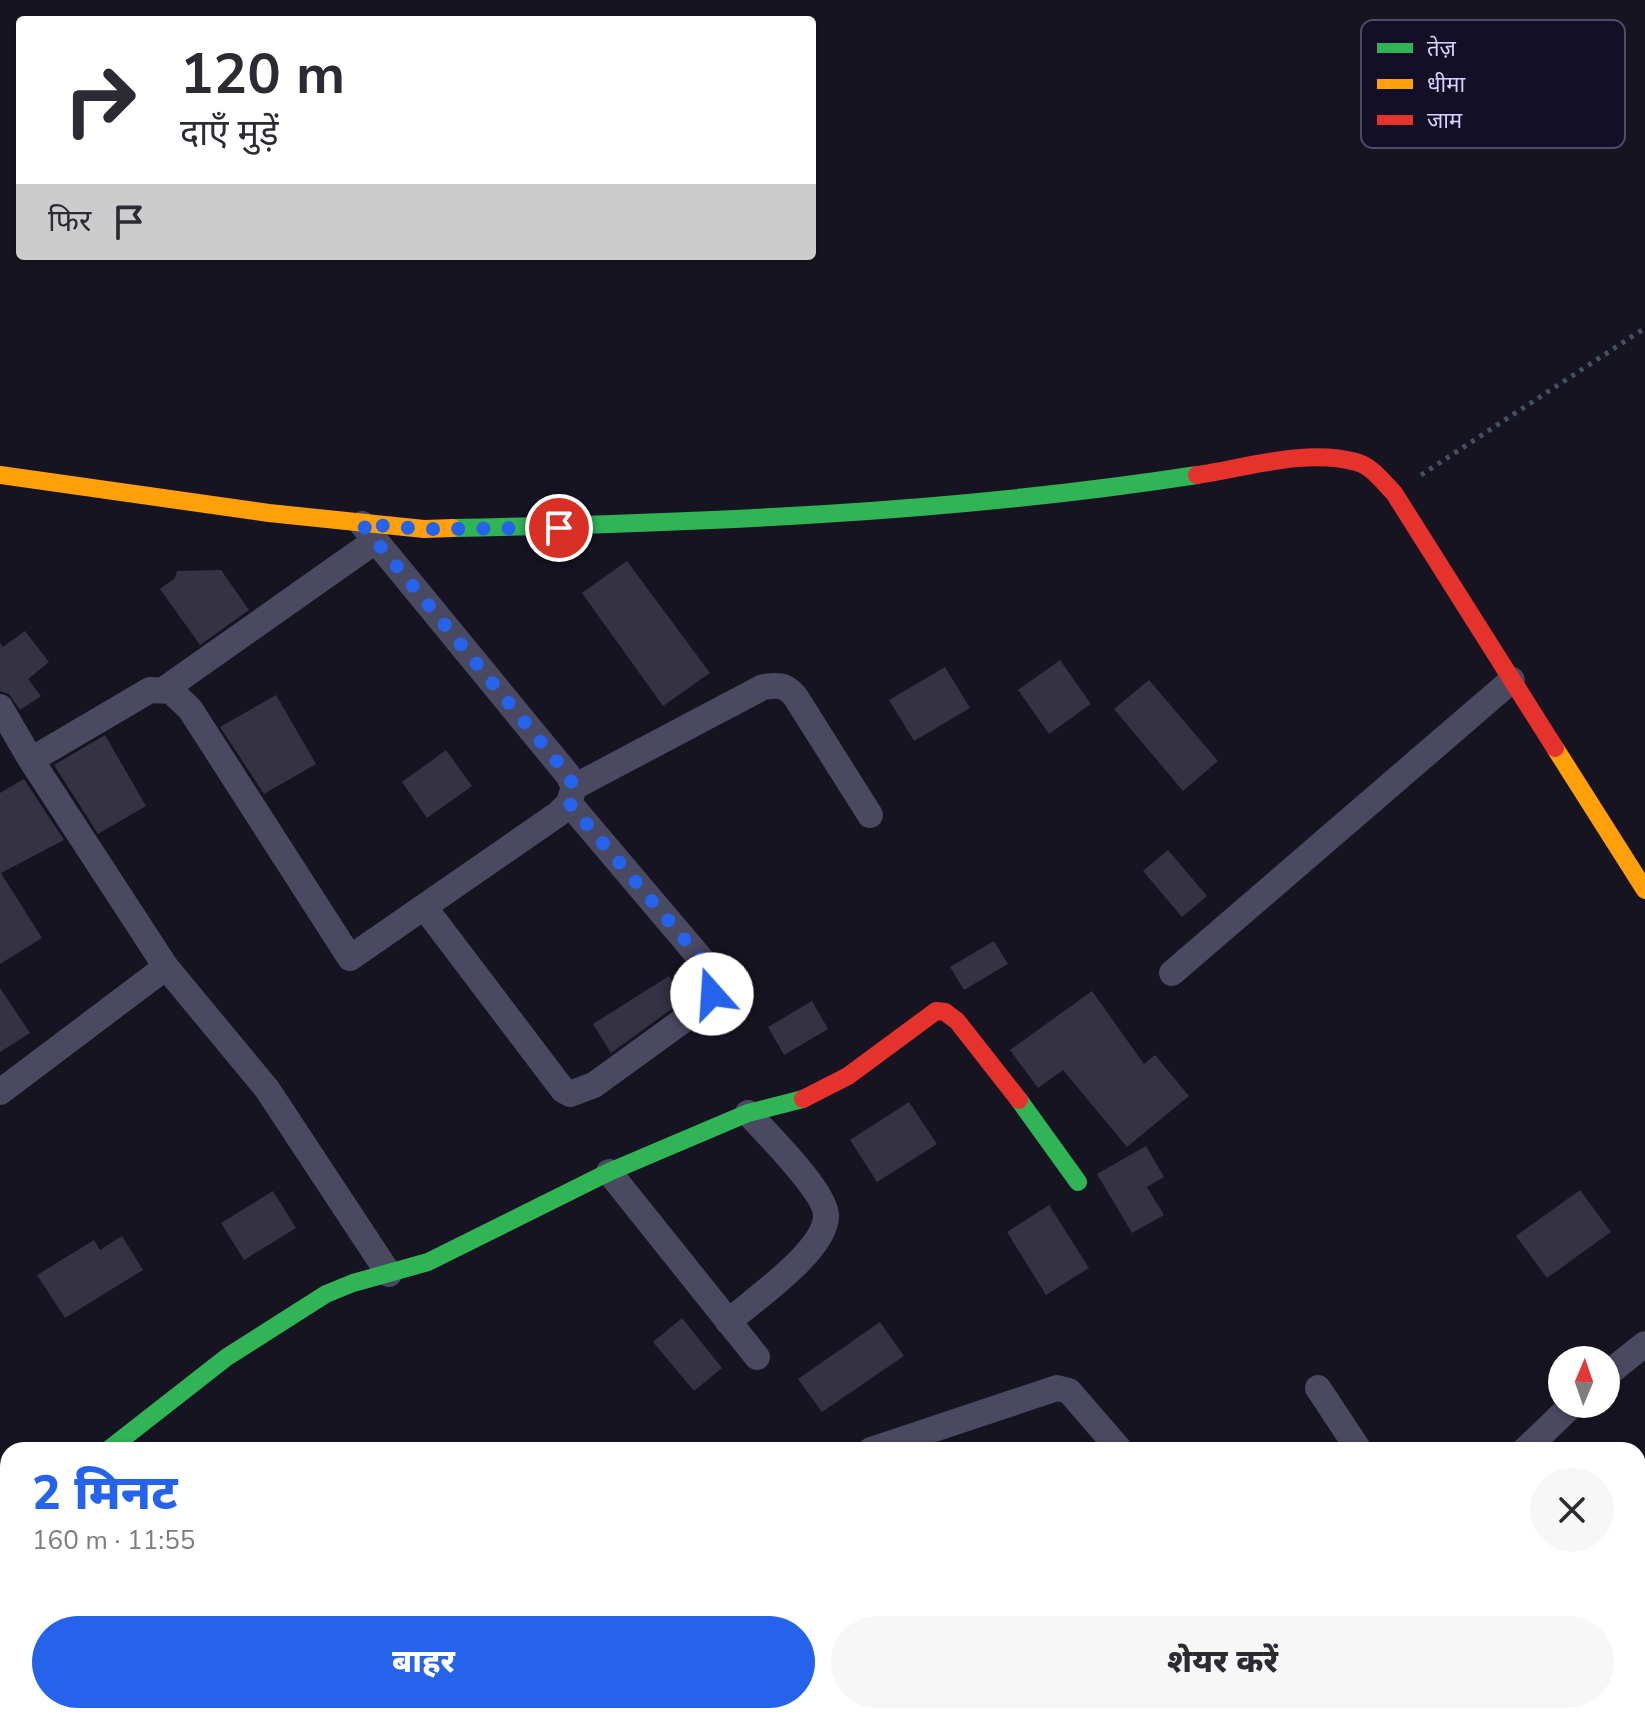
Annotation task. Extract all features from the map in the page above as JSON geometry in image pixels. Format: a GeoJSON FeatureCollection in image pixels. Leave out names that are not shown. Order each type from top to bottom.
{"type":"FeatureCollection","features":[{"type":"Feature","properties":{"kind":"street"},"geometry":{"type":"LineString","coordinates":[[0,475],[368,533],[424,529],[559,528],[838,512],[1167,480],[1309,458],[1357,462],[1373,471],[1394,493],[1645,890]]}},
{"type":"Feature","properties":{"kind":"street"},"geometry":{"type":"LineString","coordinates":[[31,760],[150,690],[165,689],[368,533]]}},
{"type":"Feature","properties":{"kind":"street"},"geometry":{"type":"LineString","coordinates":[[368,533],[558,763],[572,795],[707,966],[713,983],[712,994],[707,1003],[594,1085],[570,1094],[563,1090],[425,908]]}},
{"type":"Feature","properties":{"kind":"street"},"geometry":{"type":"LineString","coordinates":[[1172,973],[1512,680]]}},
{"type":"Feature","properties":{"kind":"street"},"geometry":{"type":"LineString","coordinates":[[165,689],[190,709],[348,957],[355,956],[425,908],[572,795],[763,687],[787,686],[870,815]]}},
{"type":"Feature","properties":{"kind":"street"},"geometry":{"type":"LineString","coordinates":[[0,707],[166,967],[267,1089],[389,1274]]}},
{"type":"Feature","properties":{"kind":"street"},"geometry":{"type":"LineString","coordinates":[[0,1092],[166,967]]}},
{"type":"Feature","properties":{"kind":"street"},"geometry":{"type":"LineString","coordinates":[[118,1442],[227,1357],[326,1294],[353,1283],[428,1262],[609,1172],[748,1113],[797,1102],[826,1090],[927,1014],[936,1011],[945,1012],[957,1021],[1039,1125],[1078,1182]]}},
{"type":"Feature","properties":{"kind":"street"},"geometry":{"type":"LineString","coordinates":[[728,1322],[808,1252],[823,1230],[826,1214],[820,1198],[798,1168],[748,1113]]}},
{"type":"Feature","properties":{"kind":"street"},"geometry":{"type":"LineString","coordinates":[[609,1172],[757,1357]]}},
{"type":"Feature","properties":{"kind":"street"},"geometry":{"type":"LineString","coordinates":[[1620,1364],[1645,1344]]}},
{"type":"Feature","properties":{"kind":"street"},"geometry":{"type":"LineString","coordinates":[[895,1442],[1057,1388],[1069,1391],[1113,1442]]}},
{"type":"Feature","properties":{"kind":"street"},"geometry":{"type":"LineString","coordinates":[[1318,1388],[1354,1442]]}},
{"type":"Feature","properties":{"kind":"street"},"geometry":{"type":"LineString","coordinates":[[1533,1442],[1558,1418]]}},
{"type":"Feature","properties":{"kind":"path"},"geometry":{"type":"LineString","coordinates":[[1394,493],[1645,328]]}},
{"type":"Feature","properties":{"kind":"building"},"geometry":{"type":"Polygon","coordinates":[[[627,561],[710,673],[663,706],[582,593],[627,561]]]}},
{"type":"Feature","properties":{"kind":"building"},"geometry":{"type":"Polygon","coordinates":[[[221,570],[249,610],[200,645],[160,589],[175,578],[177,571],[221,570]]]}},
{"type":"Feature","properties":{"kind":"building"},"geometry":{"type":"Polygon","coordinates":[[[25,631],[49,662],[28,679],[41,696],[20,710],[9,694],[0,691],[0,643],[3,647],[25,631]]]}},
{"type":"Feature","properties":{"kind":"building"},"geometry":{"type":"Polygon","coordinates":[[[1060,660],[1091,704],[1049,734],[1018,690],[1060,660]]]}},
{"type":"Feature","properties":{"kind":"building"},"geometry":{"type":"Polygon","coordinates":[[[945,667],[970,708],[914,741],[889,700],[945,667]]]}},
{"type":"Feature","properties":{"kind":"building"},"geometry":{"type":"Polygon","coordinates":[[[1149,680],[1218,761],[1183,791],[1114,709],[1149,680]]]}},
{"type":"Feature","properties":{"kind":"building"},"geometry":{"type":"Polygon","coordinates":[[[276,695],[316,764],[264,794],[220,727],[276,695]]]}},
{"type":"Feature","properties":{"kind":"building"},"geometry":{"type":"Polygon","coordinates":[[[105,735],[146,806],[98,834],[54,765],[105,735]]]}},
{"type":"Feature","properties":{"kind":"building"},"geometry":{"type":"Polygon","coordinates":[[[446,750],[472,786],[427,818],[402,782],[446,750]]]}},
{"type":"Feature","properties":{"kind":"building"},"geometry":{"type":"Polygon","coordinates":[[[24,779],[64,840],[1,873],[42,938],[0,964],[0,793],[24,779]]]}},
{"type":"Feature","properties":{"kind":"building"},"geometry":{"type":"Polygon","coordinates":[[[1168,850],[1207,896],[1182,917],[1143,871],[1168,850]]]}},
{"type":"Feature","properties":{"kind":"building"},"geometry":{"type":"Polygon","coordinates":[[[994,941],[1008,964],[964,990],[950,967],[994,941]]]}},
{"type":"Feature","properties":{"kind":"building"},"geometry":{"type":"Polygon","coordinates":[[[669,976],[684,1000],[611,1053],[593,1024],[669,976]]]}},
{"type":"Feature","properties":{"kind":"building"},"geometry":{"type":"Polygon","coordinates":[[[0,988],[30,1033],[0,1052],[0,988]]]}},
{"type":"Feature","properties":{"kind":"building"},"geometry":{"type":"Polygon","coordinates":[[[1092,991],[1144,1064],[1155,1055],[1189,1096],[1127,1147],[1063,1070],[1038,1088],[1010,1050],[1092,991]]]}},
{"type":"Feature","properties":{"kind":"building"},"geometry":{"type":"Polygon","coordinates":[[[812,1001],[828,1029],[784,1055],[768,1027],[812,1001]]]}},
{"type":"Feature","properties":{"kind":"building"},"geometry":{"type":"Polygon","coordinates":[[[909,1102],[937,1144],[877,1182],[850,1140],[909,1102]]]}},
{"type":"Feature","properties":{"kind":"building"},"geometry":{"type":"Polygon","coordinates":[[[1146,1146],[1164,1177],[1147,1187],[1164,1215],[1132,1233],[1097,1174],[1146,1146]]]}},
{"type":"Feature","properties":{"kind":"building"},"geometry":{"type":"Polygon","coordinates":[[[1580,1190],[1611,1232],[1547,1278],[1516,1236],[1580,1190]]]}},
{"type":"Feature","properties":{"kind":"building"},"geometry":{"type":"Polygon","coordinates":[[[273,1191],[296,1228],[244,1260],[221,1223],[273,1191]]]}},
{"type":"Feature","properties":{"kind":"building"},"geometry":{"type":"Polygon","coordinates":[[[1049,1205],[1089,1268],[1046,1295],[1007,1232],[1049,1205]]]}},
{"type":"Feature","properties":{"kind":"building"},"geometry":{"type":"Polygon","coordinates":[[[122,1236],[143,1270],[65,1318],[37,1275],[94,1240],[100,1250],[122,1236]]]}},
{"type":"Feature","properties":{"kind":"building"},"geometry":{"type":"Polygon","coordinates":[[[682,1318],[722,1368],[694,1391],[653,1342],[682,1318]]]}},
{"type":"Feature","properties":{"kind":"building"},"geometry":{"type":"Polygon","coordinates":[[[880,1322],[904,1356],[822,1412],[798,1379],[880,1322]]]}},
{"type":"Feature","properties":{"kind":"traffic: fast"},"geometry":{"type":"LineString","coordinates":[[453,528],[826,514],[1012,499],[1197,475]]}},
{"type":"Feature","properties":{"kind":"traffic: fast"},"geometry":{"type":"LineString","coordinates":[[118,1442],[227,1357],[326,1294],[353,1283],[428,1262],[609,1172],[748,1113],[803,1099]]}},
{"type":"Feature","properties":{"kind":"traffic: fast"},"geometry":{"type":"LineString","coordinates":[[1019,1100],[1078,1182]]}},
{"type":"Feature","properties":{"kind":"traffic: slow"},"geometry":{"type":"LineString","coordinates":[[0,475],[269,513],[424,529],[453,528]]}},
{"type":"Feature","properties":{"kind":"traffic: slow"},"geometry":{"type":"LineString","coordinates":[[1555,748],[1645,890]]}},
{"type":"Feature","properties":{"kind":"traffic: jam"},"geometry":{"type":"LineString","coordinates":[[1197,475],[1317,457],[1356,462],[1372,471],[1394,493],[1555,748]]}},
{"type":"Feature","properties":{"kind":"traffic: jam"},"geometry":{"type":"LineString","coordinates":[[803,1099],[848,1076],[936,1011],[945,1012],[957,1021],[1019,1100]]}},
{"type":"Feature","properties":{"kind":"route"},"geometry":{"type":"LineString","coordinates":[[559,528],[424,529],[362,524],[422,601],[568,775],[574,787],[569,803],[707,966],[713,983],[712,994]]}}]}
